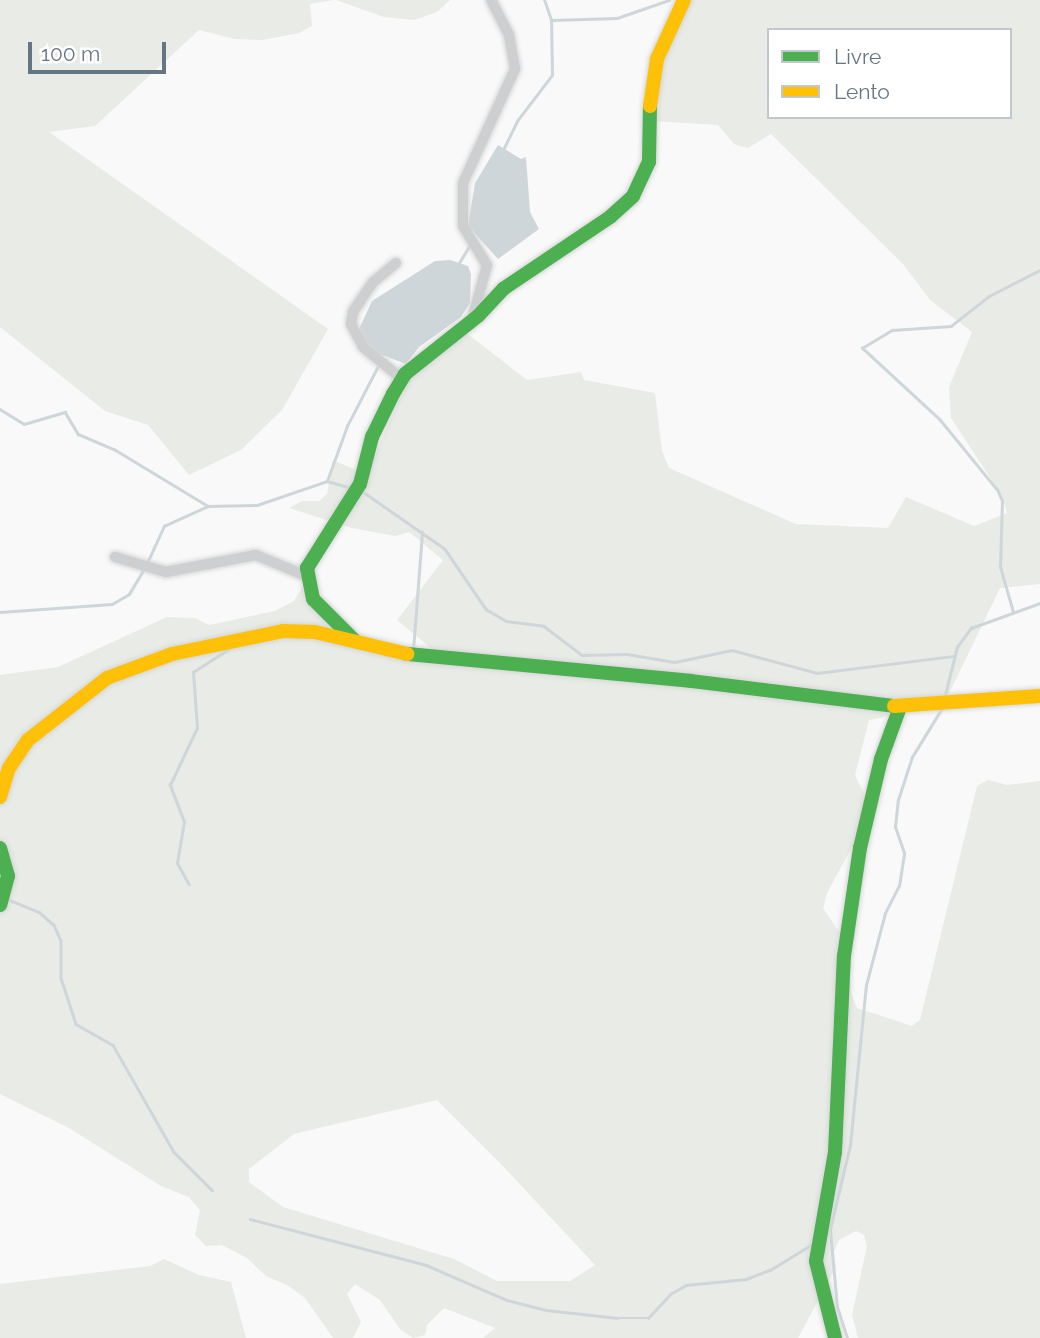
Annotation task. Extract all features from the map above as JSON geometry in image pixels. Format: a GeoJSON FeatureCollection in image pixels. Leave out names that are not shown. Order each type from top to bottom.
{"type":"FeatureCollection","features":[{"type":"Feature","properties":{"kind":"street"},"geometry":{"type":"LineString","coordinates":[[471,322],[487,265],[463,226],[463,183],[515,69],[509,35],[491,0]]}},
{"type":"Feature","properties":{"kind":"street"},"geometry":{"type":"LineString","coordinates":[[359,645],[313,599],[306,576],[319,543],[360,484],[378,423],[402,379],[471,322],[503,289],[610,217],[639,187],[649,162],[654,72],[682,0]]}},
{"type":"Feature","properties":{"kind":"street"},"geometry":{"type":"LineString","coordinates":[[396,262],[373,282],[353,312],[351,324],[360,344],[402,379]]}},
{"type":"Feature","properties":{"kind":"street"},"geometry":{"type":"LineString","coordinates":[[116,557],[166,572],[256,555],[306,576]]}},
{"type":"Feature","properties":{"kind":"street"},"geometry":{"type":"LineString","coordinates":[[0,797],[9,768],[28,740],[118,671],[221,641],[283,631],[316,632],[359,645],[438,660],[691,681],[900,706],[1040,696]]}},
{"type":"Feature","properties":{"kind":"street"},"geometry":{"type":"LineString","coordinates":[[835,1338],[816,1261],[835,1152],[844,956],[860,848],[881,759],[900,706]]}},
{"type":"Feature","properties":{"kind":"street"},"geometry":{"type":"LineString","coordinates":[[0,848],[8,876],[0,905]]}},
{"type":"Feature","properties":{"kind":"shaded area"},"geometry":{"type":"Polygon","coordinates":[[[0,0],[334,0],[310,4],[312,26],[299,33],[262,40],[235,39],[199,30],[95,126],[49,132],[328,329],[282,410],[241,450],[189,475],[148,425],[105,411],[0,327],[0,0]]]}},
{"type":"Feature","properties":{"kind":"shaded area"},"geometry":{"type":"Polygon","coordinates":[[[336,0],[450,0],[437,12],[414,20],[384,17],[336,0]]]}},
{"type":"Feature","properties":{"kind":"shaded area"},"geometry":{"type":"Polygon","coordinates":[[[682,0],[1040,0],[1040,584],[1000,588],[943,706],[869,720],[855,775],[872,811],[828,891],[823,908],[850,948],[849,988],[857,1008],[912,1026],[920,1020],[977,786],[988,780],[1007,785],[1040,781],[1040,1338],[858,1338],[852,1315],[867,1246],[864,1235],[856,1231],[839,1240],[833,1254],[836,1267],[798,1338],[483,1338],[495,1328],[444,1308],[427,1325],[425,1335],[413,1338],[400,1329],[380,1300],[355,1284],[347,1294],[361,1322],[353,1338],[333,1338],[305,1298],[287,1285],[266,1276],[247,1258],[222,1245],[206,1246],[195,1235],[200,1210],[189,1197],[161,1186],[69,1128],[0,1094],[0,675],[58,667],[167,617],[195,618],[209,625],[275,611],[294,601],[302,587],[314,605],[354,643],[426,663],[432,649],[397,620],[443,560],[409,532],[395,536],[352,528],[289,508],[302,501],[319,501],[327,494],[333,460],[358,471],[369,469],[408,379],[465,332],[527,380],[581,372],[584,380],[655,393],[662,451],[669,468],[796,524],[888,528],[906,497],[974,526],[1007,513],[1002,496],[951,418],[949,387],[972,332],[930,300],[903,264],[771,134],[748,148],[734,144],[718,125],[653,121],[663,54],[682,0]],[[437,1100],[294,1134],[249,1169],[249,1182],[283,1207],[454,1259],[497,1281],[570,1281],[595,1265],[437,1100]]]}},
{"type":"Feature","properties":{"kind":"shaded area"},"geometry":{"type":"Polygon","coordinates":[[[498,145],[521,159],[526,157],[530,212],[539,229],[498,259],[468,226],[475,183],[498,145]]]}},
{"type":"Feature","properties":{"kind":"shaded area"},"geometry":{"type":"Polygon","coordinates":[[[450,260],[468,266],[471,274],[470,303],[461,317],[419,347],[406,364],[374,352],[361,336],[360,327],[372,301],[435,261],[450,260]]]}},
{"type":"Feature","properties":{"kind":"shaded area"},"geometry":{"type":"Polygon","coordinates":[[[164,1259],[199,1275],[231,1282],[246,1338],[0,1338],[0,1284],[150,1266],[164,1259]]]}},
{"type":"Feature","properties":{"kind":"waterway"},"geometry":{"type":"LineString","coordinates":[[503,150],[517,121],[552,75],[551,20],[544,0]]}},
{"type":"Feature","properties":{"kind":"waterway"},"geometry":{"type":"LineString","coordinates":[[551,20],[617,18],[669,0]]}},
{"type":"Feature","properties":{"kind":"waterway"},"geometry":{"type":"LineString","coordinates":[[459,263],[470,245]]}},
{"type":"Feature","properties":{"kind":"waterway"},"geometry":{"type":"LineString","coordinates":[[1013,612],[1000,567],[1002,501],[997,490],[940,420],[862,348],[892,330],[951,326],[989,296],[1040,270]]}},
{"type":"Feature","properties":{"kind":"waterway"},"geometry":{"type":"LineString","coordinates":[[327,481],[347,426],[379,364]]}},
{"type":"Feature","properties":{"kind":"waterway"},"geometry":{"type":"LineString","coordinates":[[0,409],[24,424],[65,412],[78,434],[114,449],[208,506]]}},
{"type":"Feature","properties":{"kind":"waterway"},"geometry":{"type":"LineString","coordinates":[[147,563],[164,526],[208,506],[257,505],[327,481],[352,488]]}},
{"type":"Feature","properties":{"kind":"waterway"},"geometry":{"type":"LineString","coordinates":[[362,491],[445,549],[486,609],[506,621],[544,626],[582,655],[627,654],[675,662],[732,650],[817,673],[954,656]]}},
{"type":"Feature","properties":{"kind":"waterway"},"geometry":{"type":"LineString","coordinates":[[413,650],[422,532]]}},
{"type":"Feature","properties":{"kind":"waterway"},"geometry":{"type":"LineString","coordinates":[[0,612],[112,604],[129,594],[144,569]]}},
{"type":"Feature","properties":{"kind":"waterway"},"geometry":{"type":"LineString","coordinates":[[944,699],[957,647],[971,628],[1040,603]]}},
{"type":"Feature","properties":{"kind":"waterway"},"geometry":{"type":"LineString","coordinates":[[189,885],[177,863],[184,822],[170,785],[197,728],[193,672],[229,649]]}},
{"type":"Feature","properties":{"kind":"waterway"},"geometry":{"type":"LineString","coordinates":[[847,1338],[837,1308],[830,1229],[850,1145],[866,985],[885,913],[899,886],[904,853],[895,827],[898,800],[912,757],[942,708]]}},
{"type":"Feature","properties":{"kind":"waterway"},"geometry":{"type":"LineString","coordinates":[[7,899],[39,912],[54,925],[61,941],[61,978],[76,1024],[113,1045],[174,1152],[212,1190]]}},
{"type":"Feature","properties":{"kind":"waterway"},"geometry":{"type":"LineString","coordinates":[[250,1219],[426,1265],[507,1300],[546,1310],[618,1318],[648,1318],[670,1294],[686,1285],[746,1279],[770,1270],[814,1243]]}},
{"type":"Feature","properties":{"kind":"traffic: fast"},"geometry":{"type":"LineString","coordinates":[[355,641],[313,599],[307,568],[360,484],[372,437],[393,394],[405,374],[478,316],[503,289],[610,217],[633,196],[649,162],[650,106]]}},
{"type":"Feature","properties":{"kind":"traffic: fast"},"geometry":{"type":"LineString","coordinates":[[407,654],[691,681],[894,706]]}},
{"type":"Feature","properties":{"kind":"traffic: fast"},"geometry":{"type":"LineString","coordinates":[[835,1338],[816,1261],[835,1152],[844,956],[860,848],[881,759],[900,707]]}},
{"type":"Feature","properties":{"kind":"traffic: fast"},"geometry":{"type":"LineString","coordinates":[[0,848],[8,876],[0,905]]}},
{"type":"Feature","properties":{"kind":"traffic: slow"},"geometry":{"type":"LineString","coordinates":[[650,106],[657,59],[684,0]]}},
{"type":"Feature","properties":{"kind":"traffic: slow"},"geometry":{"type":"LineString","coordinates":[[0,797],[9,768],[28,740],[107,678],[172,654],[283,631],[315,632],[407,654]]}},
{"type":"Feature","properties":{"kind":"traffic: slow"},"geometry":{"type":"LineString","coordinates":[[894,706],[1040,696]]}}]}
